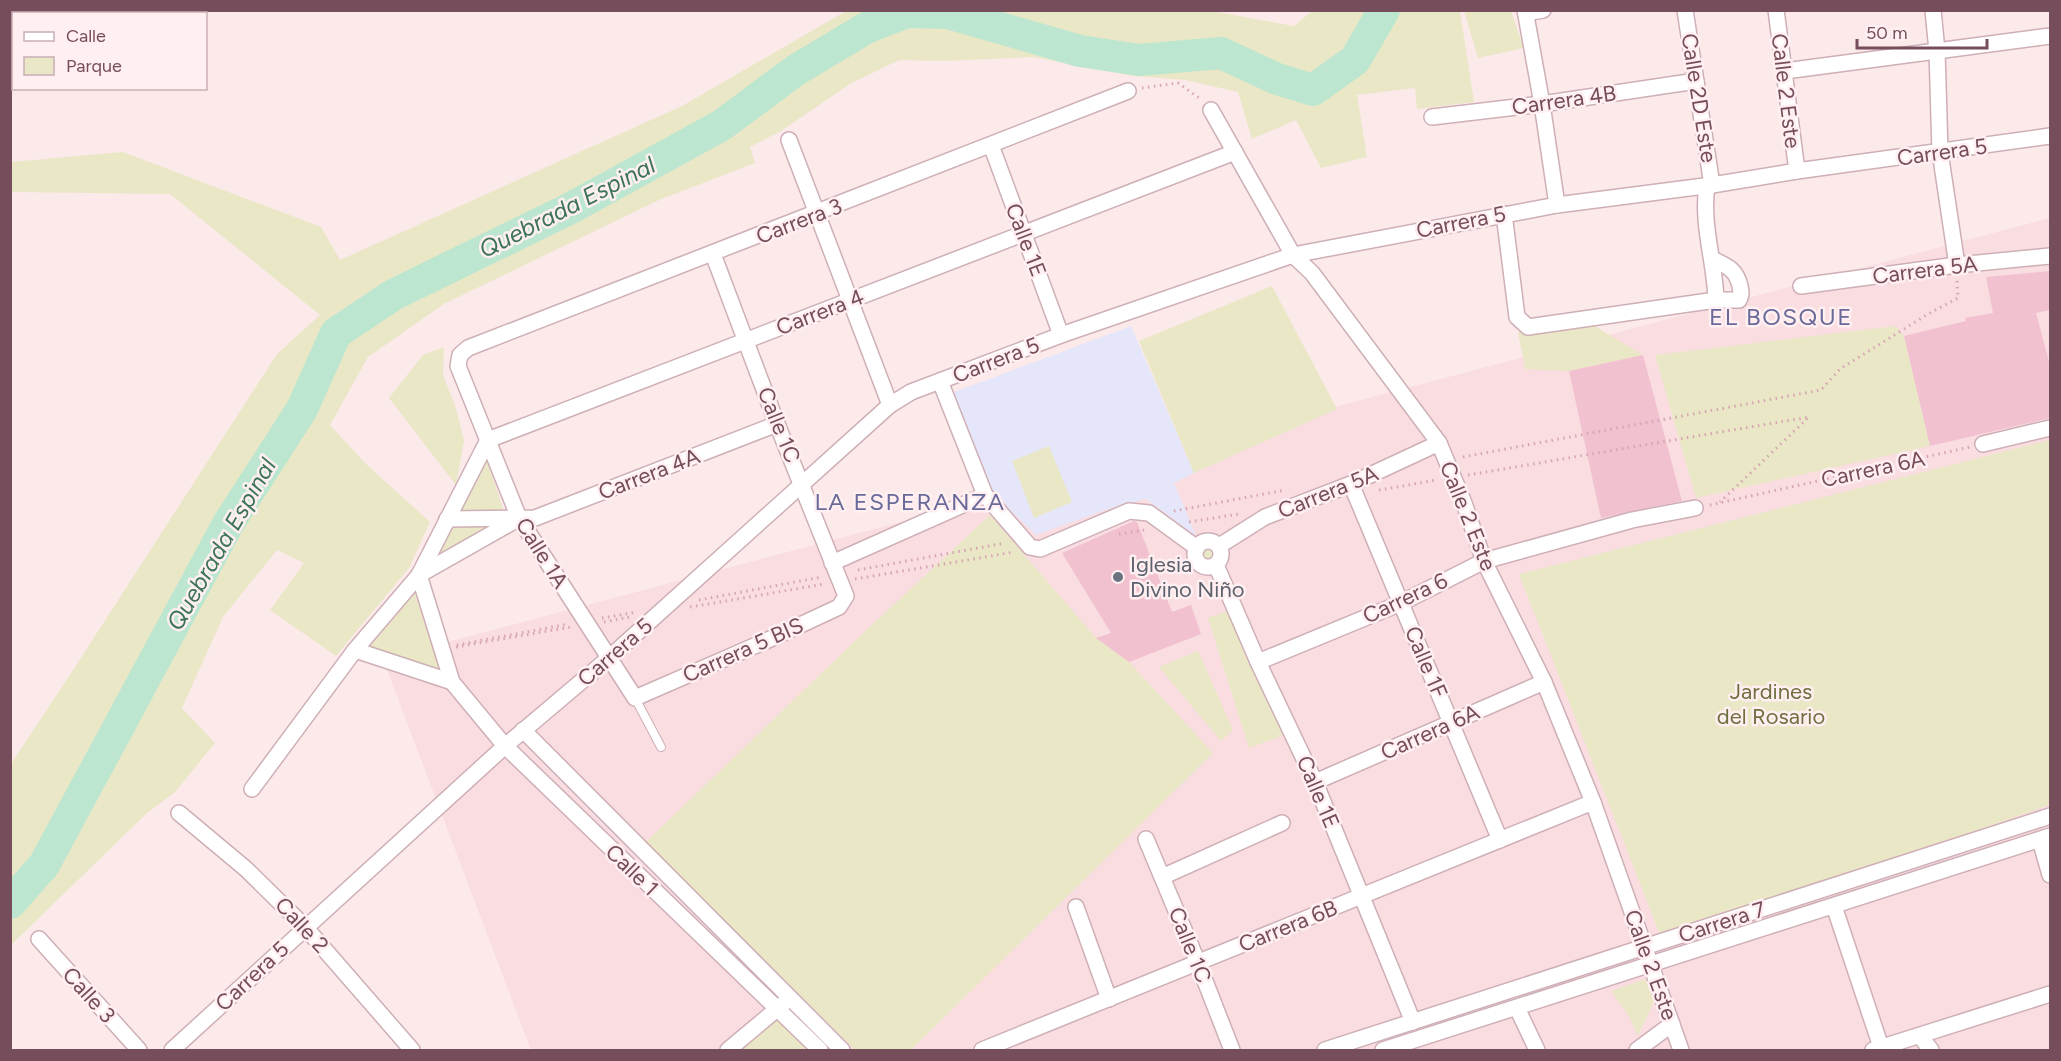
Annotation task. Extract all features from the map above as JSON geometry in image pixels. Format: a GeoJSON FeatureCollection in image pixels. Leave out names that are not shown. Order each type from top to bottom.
{"type":"FeatureCollection","features":[{"type":"Feature","properties":{"kind":"street"},"geometry":{"type":"LineString","coordinates":[[1543,10],[1525,12],[1557,205]]}},
{"type":"Feature","properties":{"kind":"street","name":"Calle 2D Este"},"geometry":{"type":"LineString","coordinates":[[1685,10],[1710,186],[1705,212],[1716,300]]}},
{"type":"Feature","properties":{"kind":"street","name":"Calle 2 Este"},"geometry":{"type":"LineString","coordinates":[[1776,10],[1797,171]]}},
{"type":"Feature","properties":{"kind":"street"},"geometry":{"type":"LineString","coordinates":[[1933,10],[1937,51],[1940,152],[1957,265]]}},
{"type":"Feature","properties":{"kind":"street"},"geometry":{"type":"LineString","coordinates":[[1785,71],[2050,36]]}},
{"type":"Feature","properties":{"kind":"street","name":"Carrera 4B"},"geometry":{"type":"LineString","coordinates":[[1432,117],[1542,104],[1696,81]]}},
{"type":"Feature","properties":{"kind":"street","name":"Carrera 3"},"geometry":{"type":"LineString","coordinates":[[468,348],[1128,91]]}},
{"type":"Feature","properties":{"kind":"street","name":"Calle 2 Este"},"geometry":{"type":"LineString","coordinates":[[1211,110],[1293,255],[1312,273],[1439,443],[1464,503],[1484,561],[1544,682],[1593,802],[1682,1050]]}},
{"type":"Feature","properties":{"kind":"street","name":"Carrera 5"},"geometry":{"type":"LineString","coordinates":[[172,1050],[505,746],[609,658],[890,405],[911,392],[1062,335],[1293,255],[1557,205],[1710,186],[1797,171],[2050,136]]}},
{"type":"Feature","properties":{"kind":"street"},"geometry":{"type":"LineString","coordinates":[[789,140],[890,405]]}},
{"type":"Feature","properties":{"kind":"street","name":"Calle 1E"},"geometry":{"type":"LineString","coordinates":[[991,145],[1062,335]]}},
{"type":"Feature","properties":{"kind":"street","name":"Carrera 4"},"geometry":{"type":"LineString","coordinates":[[488,441],[1235,152]]}},
{"type":"Feature","properties":{"kind":"street"},"geometry":{"type":"LineString","coordinates":[[1504,214],[1517,317],[1528,327],[1716,300],[1739,300],[1741,293],[1738,278],[1733,269],[1712,259]]}},
{"type":"Feature","properties":{"kind":"street","name":"Calle 1C"},"geometry":{"type":"LineString","coordinates":[[713,254],[777,424],[803,483],[846,596]]}},
{"type":"Feature","properties":{"kind":"street","name":"Carrera 5A"},"geometry":{"type":"LineString","coordinates":[[1801,286],[1957,265],[2050,256]]}},
{"type":"Feature","properties":{"kind":"street","name":"Calle 1A"},"geometry":{"type":"LineString","coordinates":[[468,348],[460,355],[458,366],[519,518],[635,698]]}},
{"type":"Feature","properties":{"kind":"street"},"geometry":{"type":"LineString","coordinates":[[940,381],[985,495],[1030,547],[1040,549],[1129,512],[1149,513],[1197,548]]}},
{"type":"Feature","properties":{"kind":"street","name":"Carrera 4A"},"geometry":{"type":"LineString","coordinates":[[447,519],[535,518],[777,424]]}},
{"type":"Feature","properties":{"kind":"street"},"geometry":{"type":"LineString","coordinates":[[1983,444],[2050,428]]}},
{"type":"Feature","properties":{"kind":"street"},"geometry":{"type":"LineString","coordinates":[[252,789],[355,650],[418,575],[488,441]]}},
{"type":"Feature","properties":{"kind":"street","name":"Carrera 5A"},"geometry":{"type":"LineString","coordinates":[[1219,546],[1265,517],[1351,484],[1439,443]]}},
{"type":"Feature","properties":{"kind":"street","name":"Calle 1F"},"geometry":{"type":"LineString","coordinates":[[1351,484],[1500,840]]}},
{"type":"Feature","properties":{"kind":"street"},"geometry":{"type":"LineString","coordinates":[[832,563],[985,495]]}},
{"type":"Feature","properties":{"kind":"street","name":"Carrera 6"},"geometry":{"type":"LineString","coordinates":[[1258,662],[1401,603],[1484,561],[1632,520],[1695,508]]}},
{"type":"Feature","properties":{"kind":"street","name":"Carrera 4A"},"geometry":{"type":"LineString","coordinates":[[418,575],[519,518]]}},
{"type":"Feature","properties":{"kind":"street"},"geometry":{"type":"LineString","coordinates":[[1207,541],[1212,541],[1219,546],[1222,554],[1216,564],[1208,567],[1199,563],[1195,556],[1197,548],[1207,541]]}},
{"type":"Feature","properties":{"kind":"street","name":"Calle 1E"},"geometry":{"type":"LineString","coordinates":[[1216,564],[1258,662],[1315,782],[1413,1022]]}},
{"type":"Feature","properties":{"kind":"street","name":"Calle 1"},"geometry":{"type":"LineString","coordinates":[[418,575],[452,682],[505,746],[820,1050]]}},
{"type":"Feature","properties":{"kind":"street","name":"Carrera 5 BIS"},"geometry":{"type":"LineString","coordinates":[[635,698],[839,607],[846,596]]}},
{"type":"Feature","properties":{"kind":"street"},"geometry":{"type":"LineString","coordinates":[[355,650],[452,682]]}},
{"type":"Feature","properties":{"kind":"street","name":"Carrera 6A"},"geometry":{"type":"LineString","coordinates":[[1315,782],[1544,682]]}},
{"type":"Feature","properties":{"kind":"street","name":"Calle 1"},"geometry":{"type":"LineString","coordinates":[[524,730],[842,1050]]}},
{"type":"Feature","properties":{"kind":"street","name":"Carrera 6B"},"geometry":{"type":"LineString","coordinates":[[982,1050],[1593,802]]}},
{"type":"Feature","properties":{"kind":"street","name":"Calle 2"},"geometry":{"type":"LineString","coordinates":[[179,813],[246,869],[306,927],[412,1050]]}},
{"type":"Feature","properties":{"kind":"street","name":"Carrera 7"},"geometry":{"type":"LineString","coordinates":[[1325,1050],[2050,816]]}},
{"type":"Feature","properties":{"kind":"street"},"geometry":{"type":"LineString","coordinates":[[1162,877],[1282,823]]}},
{"type":"Feature","properties":{"kind":"street"},"geometry":{"type":"LineString","coordinates":[[2045,838],[2050,875]]}},
{"type":"Feature","properties":{"kind":"street","name":"Carrera 7"},"geometry":{"type":"LineString","coordinates":[[1383,1050],[1425,1044],[1517,1008],[2045,838]]}},
{"type":"Feature","properties":{"kind":"street","name":"Calle 1C"},"geometry":{"type":"LineString","coordinates":[[1146,839],[1232,1050]]}},
{"type":"Feature","properties":{"kind":"street"},"geometry":{"type":"LineString","coordinates":[[1834,906],[1879,1050],[2050,994]]}},
{"type":"Feature","properties":{"kind":"street"},"geometry":{"type":"LineString","coordinates":[[1076,907],[1109,999]]}},
{"type":"Feature","properties":{"kind":"street","name":"Calle 3"},"geometry":{"type":"LineString","coordinates":[[39,939],[139,1050]]}},
{"type":"Feature","properties":{"kind":"street"},"geometry":{"type":"LineString","coordinates":[[728,1050],[790,999]]}},
{"type":"Feature","properties":{"kind":"street"},"geometry":{"type":"LineString","coordinates":[[1517,1008],[1537,1050]]}},
{"type":"Feature","properties":{"kind":"street"},"geometry":{"type":"LineString","coordinates":[[1637,1050],[1672,1024]]}},
{"type":"Feature","properties":{"kind":"street"},"geometry":{"type":"LineString","coordinates":[[1920,1036],[1931,1050]]}},
{"type":"Feature","properties":{"kind":"lane","name":"Calle 1A"},"geometry":{"type":"LineString","coordinates":[[635,698],[661,747]]}},
{"type":"Feature","properties":{"kind":"path"},"geometry":{"type":"LineString","coordinates":[[1128,91],[1152,85],[1178,83],[1199,96],[1211,110]]}},
{"type":"Feature","properties":{"kind":"path","name":"Carrera 6A"},"geometry":{"type":"LineString","coordinates":[[1695,508],[1983,444]]}},
{"type":"Feature","properties":{"kind":"shaded area"},"geometry":{"type":"Polygon","coordinates":[[[2050,218],[2050,1050],[531,1050],[383,659],[2050,218]]]}},
{"type":"Feature","properties":{"kind":"shaded area"},"geometry":{"type":"Polygon","coordinates":[[[1131,326],[1194,473],[1174,483],[1196,536],[1146,499],[1111,508],[1036,535],[984,485],[946,395],[1131,326]]]}},
{"type":"Feature","properties":{"kind":"green space"},"geometry":{"type":"Polygon","coordinates":[[[1206,10],[1294,26],[1312,11],[1460,11],[1474,102],[1417,109],[1415,88],[1357,95],[1367,157],[1321,168],[1296,120],[1252,139],[1238,92],[1185,80],[1133,76],[1033,57],[945,61],[899,60],[850,84],[781,131],[750,147],[755,163],[659,200],[444,304],[368,357],[330,425],[366,464],[430,522],[409,568],[336,656],[270,610],[304,563],[277,550],[223,617],[182,708],[215,743],[175,792],[146,814],[11,945],[10,769],[13,761],[277,354],[320,315],[170,194],[11,192],[11,162],[123,152],[321,227],[340,260],[682,106],[846,11],[1206,10]]]}},
{"type":"Feature","properties":{"kind":"green space"},"geometry":{"type":"Polygon","coordinates":[[[1464,11],[1511,11],[1524,48],[1478,58],[1464,11]]]}},
{"type":"Feature","properties":{"kind":"green space"},"geometry":{"type":"Polygon","coordinates":[[[1272,286],[1337,409],[1194,473],[1139,341],[1272,286]]]}},
{"type":"Feature","properties":{"kind":"green space"},"geometry":{"type":"Polygon","coordinates":[[[1591,324],[1643,355],[1569,371],[1525,369],[1518,332],[1591,324]]]}},
{"type":"Feature","properties":{"kind":"green space"},"geometry":{"type":"Polygon","coordinates":[[[1896,326],[1904,336],[1930,446],[1696,498],[1655,355],[1896,326]]]}},
{"type":"Feature","properties":{"kind":"green space"},"geometry":{"type":"Polygon","coordinates":[[[444,347],[443,375],[456,408],[464,441],[456,485],[389,398],[423,355],[444,347]]]}},
{"type":"Feature","properties":{"kind":"green space","name":"Jardines del Rosario"},"geometry":{"type":"Polygon","coordinates":[[[2050,440],[2050,805],[1662,940],[1519,574],[2050,440]]]}},
{"type":"Feature","properties":{"kind":"green space"},"geometry":{"type":"Polygon","coordinates":[[[1049,446],[1072,502],[1034,518],[1012,461],[1049,446]]]}},
{"type":"Feature","properties":{"kind":"green space"},"geometry":{"type":"Polygon","coordinates":[[[485,455],[505,514],[456,515],[485,455]]]}},
{"type":"Feature","properties":{"kind":"green space"},"geometry":{"type":"Polygon","coordinates":[[[990,515],[1096,638],[1129,662],[1213,753],[911,1050],[855,1050],[644,844],[860,636],[990,515]]]}},
{"type":"Feature","properties":{"kind":"green space"},"geometry":{"type":"Polygon","coordinates":[[[494,524],[436,557],[451,525],[494,524]]]}},
{"type":"Feature","properties":{"kind":"green space"},"geometry":{"type":"Polygon","coordinates":[[[1208,542],[1215,545],[1218,552],[1215,559],[1208,562],[1201,559],[1198,552],[1201,545],[1208,542]]]}},
{"type":"Feature","properties":{"kind":"green space"},"geometry":{"type":"Polygon","coordinates":[[[415,594],[441,670],[365,646],[415,594]]]}},
{"type":"Feature","properties":{"kind":"green space"},"geometry":{"type":"Polygon","coordinates":[[[1231,610],[1289,733],[1249,748],[1208,618],[1231,610]]]}},
{"type":"Feature","properties":{"kind":"green space"},"geometry":{"type":"Polygon","coordinates":[[[1198,651],[1233,730],[1221,741],[1159,667],[1198,651]]]}},
{"type":"Feature","properties":{"kind":"green space"},"geometry":{"type":"Polygon","coordinates":[[[1646,979],[1654,1001],[1638,1036],[1629,1016],[1611,991],[1646,979]]]}},
{"type":"Feature","properties":{"kind":"green space"},"geometry":{"type":"Polygon","coordinates":[[[780,1015],[814,1050],[734,1050],[780,1015]]]}},
{"type":"Feature","properties":{"kind":"building"},"geometry":{"type":"Polygon","coordinates":[[[2050,271],[2050,310],[2036,313],[2050,365],[2050,418],[1930,446],[1904,336],[1966,321],[1965,318],[1993,313],[1986,277],[2050,271]]]}},
{"type":"Feature","properties":{"kind":"building"},"geometry":{"type":"Polygon","coordinates":[[[1643,355],[1682,501],[1601,518],[1569,371],[1643,355]]]}},
{"type":"Feature","properties":{"kind":"building","name":"Iglesia Divino Niño"},"geometry":{"type":"Polygon","coordinates":[[[1134,521],[1137,522],[1172,612],[1191,605],[1201,634],[1129,662],[1096,638],[1111,633],[1062,553],[1134,521]]]}},
{"type":"Feature","properties":{"kind":"waterway","name":"Quebrada Espinal"},"geometry":{"type":"LineString","coordinates":[[10,903],[44,865],[228,524],[302,409],[336,333],[393,295],[571,208],[722,125],[796,70],[868,27],[907,12],[948,13],[1080,51],[1139,60],[1221,53],[1277,79],[1313,90],[1355,60],[1384,10]]}},
{"type":"Feature","properties":{"kind":"place","name":"Iglesia Divino Niño"},"geometry":{"type":"Point","coordinates":[1118,577]}},
{"type":"Feature","properties":{"kind":"district","name":"EL BOSQUE"},"geometry":{"type":"Point","coordinates":[1781,316]}},
{"type":"Feature","properties":{"kind":"district","name":"LA ESPERANZA"},"geometry":{"type":"Point","coordinates":[910,501]}}]}
